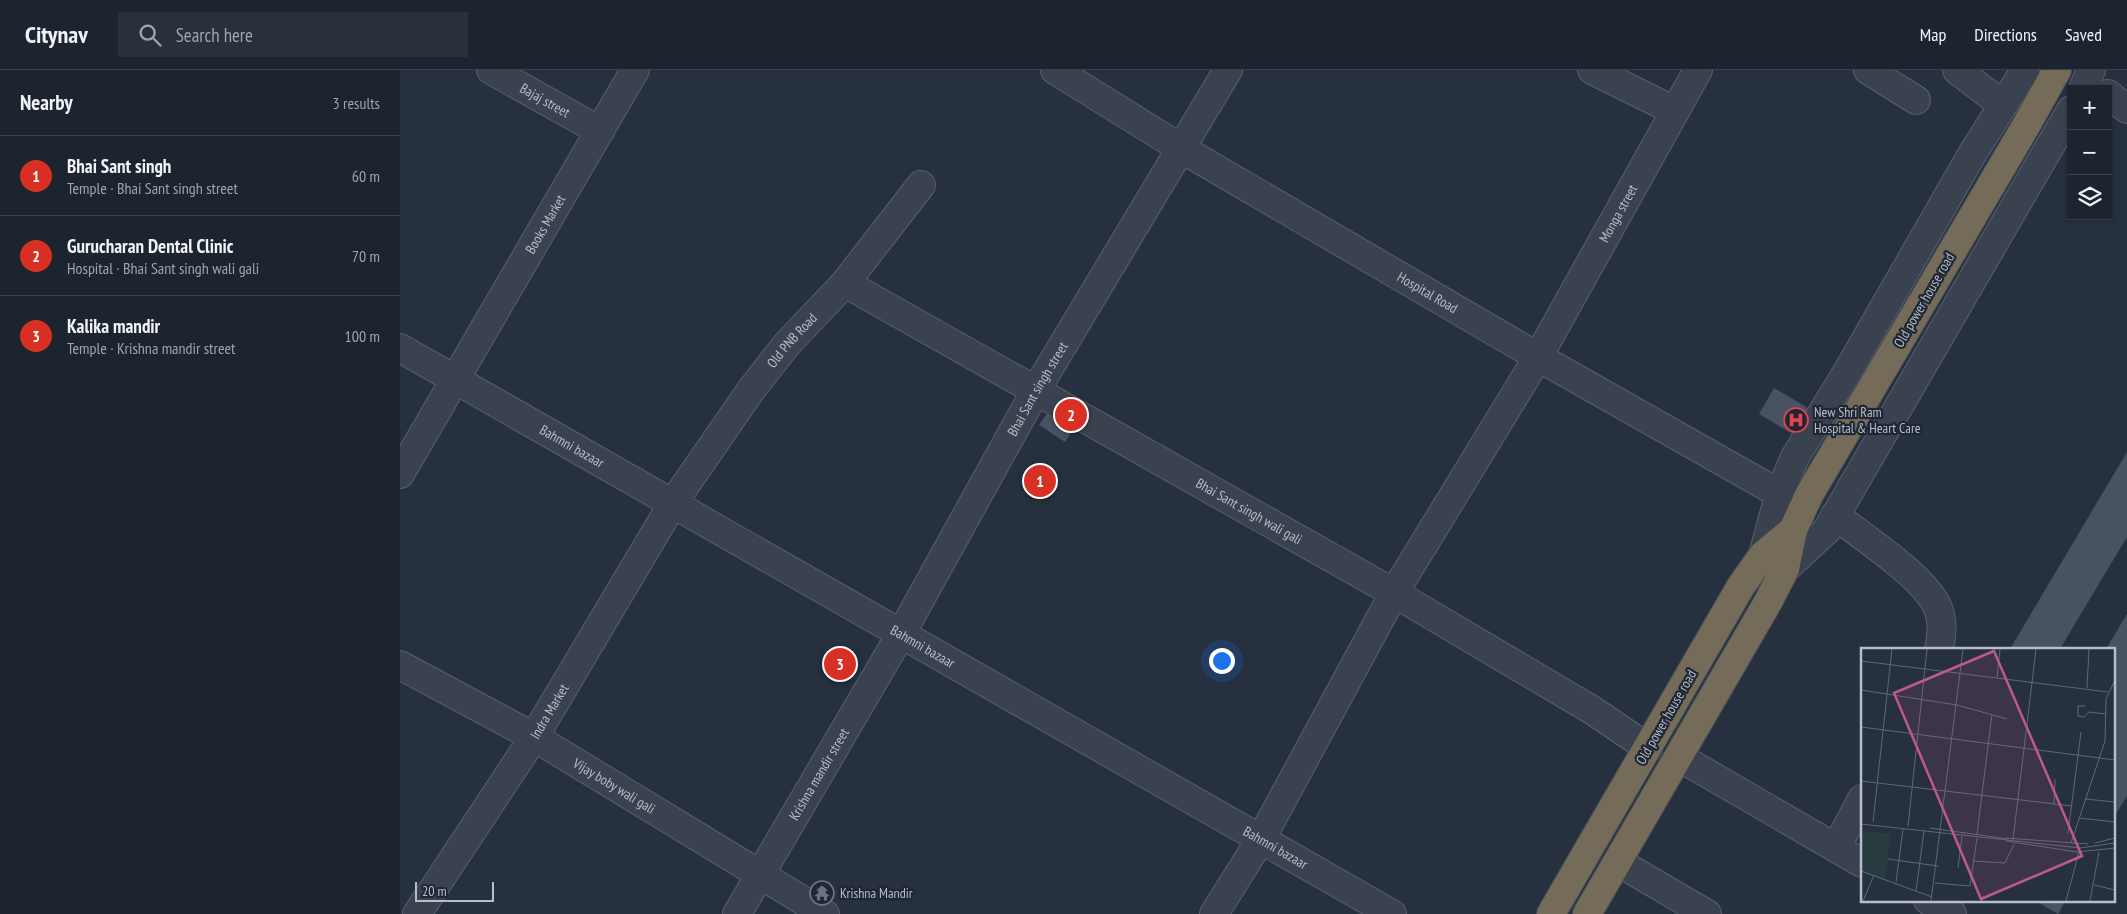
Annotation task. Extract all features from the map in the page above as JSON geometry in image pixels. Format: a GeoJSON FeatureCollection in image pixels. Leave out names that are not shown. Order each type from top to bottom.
{"type":"FeatureCollection","features":[{"type":"Feature","properties":{"kind":"highway","name":"Old power house road"},"geometry":{"type":"LineString","coordinates":[[1587,914],[1679,757],[1774,562],[1802,511],[2057,70]]}},
{"type":"Feature","properties":{"kind":"highway","name":"Old power house road"},"geometry":{"type":"LineString","coordinates":[[1551,914],[1741,586],[1774,562]]}},
{"type":"Feature","properties":{"kind":"street","name":"Bajaj street"},"geometry":{"type":"LineString","coordinates":[[490,70],[600,131]]}},
{"type":"Feature","properties":{"kind":"street","name":"Books Market"},"geometry":{"type":"LineString","coordinates":[[400,474],[635,70]]}},
{"type":"Feature","properties":{"kind":"street","name":"Hospital Road"},"geometry":{"type":"LineString","coordinates":[[1055,70],[1182,149],[1538,357],[1780,492],[1802,511]]}},
{"type":"Feature","properties":{"kind":"street","name":"Bhai Sant singh street"},"geometry":{"type":"LineString","coordinates":[[901,634],[1036,390],[1228,70]]}},
{"type":"Feature","properties":{"kind":"street"},"geometry":{"type":"LineString","coordinates":[[1592,70],[1675,111]]}},
{"type":"Feature","properties":{"kind":"street","name":"Monga street"},"geometry":{"type":"LineString","coordinates":[[1214,914],[1261,839],[1394,593],[1538,357],[1698,70]]}},
{"type":"Feature","properties":{"kind":"street"},"geometry":{"type":"LineString","coordinates":[[1868,70],[1916,100]]}},
{"type":"Feature","properties":{"kind":"street"},"geometry":{"type":"LineString","coordinates":[[1957,70],[2003,105]]}},
{"type":"Feature","properties":{"kind":"street"},"geometry":{"type":"LineString","coordinates":[[1774,562],[1780,492],[1795,457],[1846,374],[1971,156],[2024,70]]}},
{"type":"Feature","properties":{"kind":"street"},"geometry":{"type":"LineString","coordinates":[[2094,84],[2127,109]]}},
{"type":"Feature","properties":{"kind":"street"},"geometry":{"type":"LineString","coordinates":[[1774,562],[1827,530],[2067,117]]}},
{"type":"Feature","properties":{"kind":"street","name":"Old PNB Road"},"geometry":{"type":"LineString","coordinates":[[674,503],[751,390],[787,344],[845,283],[921,185]]}},
{"type":"Feature","properties":{"kind":"street","name":"Bhai Sant singh wali gali"},"geometry":{"type":"LineString","coordinates":[[845,283],[1394,593],[1592,710],[1648,748]]}},
{"type":"Feature","properties":{"kind":"street","name":"Bahmni bazaar"},"geometry":{"type":"LineString","coordinates":[[400,348],[1392,914]]}},
{"type":"Feature","properties":{"kind":"street","name":"Indra Market"},"geometry":{"type":"LineString","coordinates":[[417,914],[534,737],[674,503]]}},
{"type":"Feature","properties":{"kind":"street"},"geometry":{"type":"LineString","coordinates":[[1835,515],[1912,574],[1929,593],[1939,610],[1942,633],[1939,648]]}},
{"type":"Feature","properties":{"kind":"street","name":"Krishna mandir street"},"geometry":{"type":"LineString","coordinates":[[737,914],[901,634]]}},
{"type":"Feature","properties":{"kind":"street","name":"Vijay boby wali gali"},"geometry":{"type":"LineString","coordinates":[[400,665],[534,737],[825,914]]}},
{"type":"Feature","properties":{"kind":"street"},"geometry":{"type":"LineString","coordinates":[[1679,757],[1861,861]]}},
{"type":"Feature","properties":{"kind":"street"},"geometry":{"type":"LineString","coordinates":[[1836,848],[1861,801]]}},
{"type":"Feature","properties":{"kind":"street"},"geometry":{"type":"LineString","coordinates":[[1618,862],[1707,914]]}},
{"type":"Feature","properties":{"kind":"street"},"geometry":{"type":"LineString","coordinates":[[1931,902],[1952,914]]}},
{"type":"Feature","properties":{"kind":"building"},"geometry":{"type":"Polygon","coordinates":[[[1774,388],[1813,411],[1798,437],[1759,414],[1774,388]]]}},
{"type":"Feature","properties":{"kind":"building"},"geometry":{"type":"Polygon","coordinates":[[[1052,407],[1077,424],[1065,442],[1039,425],[1052,407]]]}},
{"type":"Feature","properties":{"kind":"building"},"geometry":{"type":"Polygon","coordinates":[[[2127,452],[2127,537],[2061,648],[2011,648],[2127,452]]]}},
{"type":"Feature","properties":{"kind":"building"},"geometry":{"type":"Polygon","coordinates":[[[2127,614],[2127,796],[2114,817],[2114,648],[2107,648],[2127,614]]]}},
{"type":"Feature","properties":{"kind":"building"},"geometry":{"type":"Polygon","coordinates":[[[2037,902],[2065,902],[2058,914],[2037,902]]]}},
{"type":"Feature","properties":{"kind":"place","name":"Gurucharan Dental Clinic"},"geometry":{"type":"Point","coordinates":[1071,415]}},
{"type":"Feature","properties":{"kind":"place","name":"New Shri Ram Hospital & Heart Care"},"geometry":{"type":"Point","coordinates":[1796,420]}},
{"type":"Feature","properties":{"kind":"place","name":"Bhai Sant singh"},"geometry":{"type":"Point","coordinates":[1040,481]}},
{"type":"Feature","properties":{"kind":"place","name":"Kalika mandir"},"geometry":{"type":"Point","coordinates":[840,664]}},
{"type":"Feature","properties":{"kind":"place","name":"Krishna Mandir"},"geometry":{"type":"Point","coordinates":[822,893]}}]}
